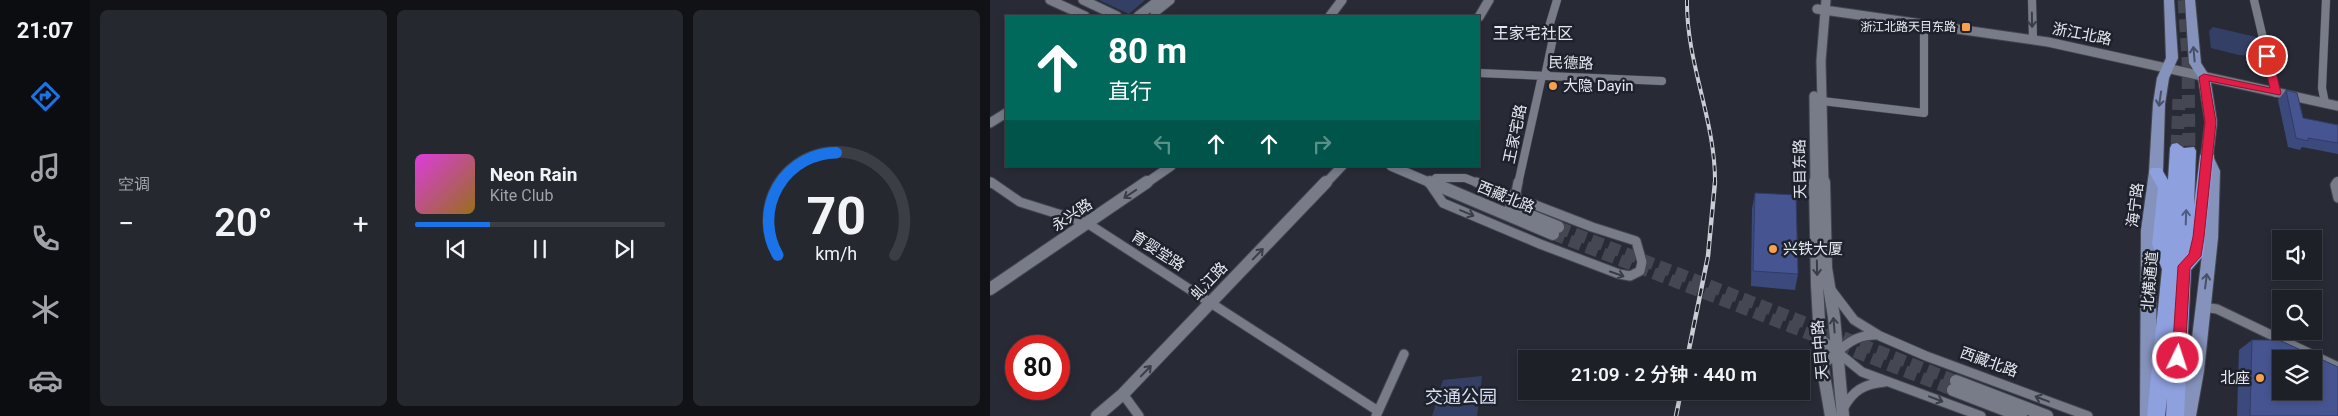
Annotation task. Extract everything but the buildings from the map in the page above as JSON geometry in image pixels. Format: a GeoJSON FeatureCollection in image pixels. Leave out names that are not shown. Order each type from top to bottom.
{"type":"FeatureCollection","features":[{"type":"Feature","properties":{"kind":"highway","name":"北横通道"},"geometry":{"type":"LineString","coordinates":[[2156,416],[2173,316],[2184,266],[2183,150],[2169,279],[2173,316],[2175,416]]}},
{"type":"Feature","properties":{"kind":"highway"},"geometry":{"type":"LineString","coordinates":[[2184,266],[2195,256],[2207,156]]}},
{"type":"Feature","properties":{"kind":"highway"},"geometry":{"type":"LineString","coordinates":[[2156,172],[2165,188],[2160,244],[2169,279]]}},
{"type":"Feature","properties":{"kind":"main road"},"geometry":{"type":"LineString","coordinates":[[1050,0],[1083,15]]}},
{"type":"Feature","properties":{"kind":"main road"},"geometry":{"type":"LineString","coordinates":[[1083,0],[1115,15]]}},
{"type":"Feature","properties":{"kind":"main road"},"geometry":{"type":"LineString","coordinates":[[1139,15],[1159,0]]}},
{"type":"Feature","properties":{"kind":"main road"},"geometry":{"type":"LineString","coordinates":[[1151,15],[1170,0]]}},
{"type":"Feature","properties":{"kind":"main road"},"geometry":{"type":"LineString","coordinates":[[1331,15],[1342,0]]}},
{"type":"Feature","properties":{"kind":"main road"},"geometry":{"type":"LineString","coordinates":[[1480,15],[1489,0]]}},
{"type":"Feature","properties":{"kind":"main road","name":"海宁路"},"geometry":{"type":"LineString","coordinates":[[2149,416],[2148,230],[2156,172],[2159,104],[2164,78],[2172,58],[2170,0]]}},
{"type":"Feature","properties":{"kind":"main road"},"geometry":{"type":"LineString","coordinates":[[2187,416],[2196,372],[2211,238],[2213,172],[2207,156],[2211,122],[2204,77],[2195,63],[2190,0]]}},
{"type":"Feature","properties":{"kind":"main road","name":"浙江北路"},"geometry":{"type":"LineString","coordinates":[[1821,5],[2033,39],[2168,67],[2204,77],[2338,106]]}},
{"type":"Feature","properties":{"kind":"main road","name":"天目东路"},"geometry":{"type":"LineString","coordinates":[[1821,5],[1827,282]]}},
{"type":"Feature","properties":{"kind":"main road","name":"天目东路"},"geometry":{"type":"LineString","coordinates":[[1820,338],[1814,101],[1821,5]]}},
{"type":"Feature","properties":{"kind":"main road"},"geometry":{"type":"LineString","coordinates":[[990,115],[1005,106]]}},
{"type":"Feature","properties":{"kind":"main road"},"geometry":{"type":"LineString","coordinates":[[990,123],[1005,113]]}},
{"type":"Feature","properties":{"kind":"main road","name":"永兴路"},"geometry":{"type":"LineString","coordinates":[[990,289],[1170,167]]}},
{"type":"Feature","properties":{"kind":"main road","name":"虬江路"},"geometry":{"type":"LineString","coordinates":[[1097,416],[1123,394],[1341,167]]}},
{"type":"Feature","properties":{"kind":"main road","name":"西藏北路"},"geometry":{"type":"LineString","coordinates":[[1394,167],[1556,231]]}},
{"type":"Feature","properties":{"kind":"main road","name":"西藏北路"},"geometry":{"type":"LineString","coordinates":[[1412,167],[1433,181]]}},
{"type":"Feature","properties":{"kind":"main road","name":"天目中路"},"geometry":{"type":"LineString","coordinates":[[1827,282],[1833,312],[1837,352],[1839,414]]}},
{"type":"Feature","properties":{"kind":"main road","name":"天目中路"},"geometry":{"type":"LineString","coordinates":[[1820,338],[1822,366],[1839,414]]}},
{"type":"Feature","properties":{"kind":"main road","name":"西藏北路"},"geometry":{"type":"LineString","coordinates":[[2021,416],[1955,385],[2047,416]]}},
{"type":"Feature","properties":{"kind":"street","name":"王家宅路"},"geometry":{"type":"LineString","coordinates":[[1515,198],[1553,38],[1548,30],[1557,0]]}},
{"type":"Feature","properties":{"kind":"street"},"geometry":{"type":"LineString","coordinates":[[2032,0],[2033,39]]}},
{"type":"Feature","properties":{"kind":"street"},"geometry":{"type":"LineString","coordinates":[[2254,0],[2276,93]]}},
{"type":"Feature","properties":{"kind":"street"},"geometry":{"type":"LineString","coordinates":[[2325,103],[2322,88],[2326,0]]}},
{"type":"Feature","properties":{"kind":"street"},"geometry":{"type":"LineString","coordinates":[[1822,101],[1924,113],[1924,23]]}},
{"type":"Feature","properties":{"kind":"street","name":"民德路"},"geometry":{"type":"LineString","coordinates":[[1480,74],[1662,82]]}},
{"type":"Feature","properties":{"kind":"street"},"geometry":{"type":"LineString","coordinates":[[1466,178],[1515,198],[1592,228],[1636,241],[1643,261],[1642,266],[1635,274],[1627,277],[1606,270],[1443,203],[1433,181],[1466,178]]}},
{"type":"Feature","properties":{"kind":"street"},"geometry":{"type":"LineString","coordinates":[[2338,181],[2335,185],[2338,198]]}},
{"type":"Feature","properties":{"kind":"street","name":"育婴堂路"},"geometry":{"type":"LineString","coordinates":[[990,182],[1020,202],[1087,223],[1377,413]]}},
{"type":"Feature","properties":{"kind":"street","name":"西藏北路"},"geometry":{"type":"LineString","coordinates":[[1827,282],[1848,313],[1862,326],[1880,336],[1926,356],[2088,416]]}},
{"type":"Feature","properties":{"kind":"street"},"geometry":{"type":"LineString","coordinates":[[2202,307],[2217,309],[2338,367]]}},
{"type":"Feature","properties":{"kind":"street","name":"西藏北路"},"geometry":{"type":"LineString","coordinates":[[1822,366],[1850,341],[1864,334],[1880,336]]}},
{"type":"Feature","properties":{"kind":"street"},"geometry":{"type":"LineString","coordinates":[[1820,338],[1854,366],[1867,374],[1982,416]]}},
{"type":"Feature","properties":{"kind":"street"},"geometry":{"type":"LineString","coordinates":[[1850,341],[1847,353],[1854,366]]}},
{"type":"Feature","properties":{"kind":"street"},"geometry":{"type":"LineString","coordinates":[[1377,413],[1404,354]]}},
{"type":"Feature","properties":{"kind":"street"},"geometry":{"type":"LineString","coordinates":[[1839,414],[1853,391],[1859,387],[1890,382]]}},
{"type":"Feature","properties":{"kind":"street"},"geometry":{"type":"LineString","coordinates":[[1123,394],[1139,416]]}},
{"type":"Feature","properties":{"kind":"green space"},"geometry":{"type":"Polygon","coordinates":[[[1099,0],[1145,0],[1129,14],[1099,0]]]}},
{"type":"Feature","properties":{"kind":"green space"},"geometry":{"type":"Polygon","coordinates":[[[2213,27],[2256,37],[2261,57],[2239,55],[2211,48],[2209,31],[2213,27]]]}},
{"type":"Feature","properties":{"kind":"green space","name":"交通公园"},"geometry":{"type":"Polygon","coordinates":[[[1482,376],[1477,416],[1432,416],[1443,380],[1482,376]]]}},
{"type":"Feature","properties":{"kind":"tunnel"},"geometry":{"type":"LineString","coordinates":[[2184,0],[2188,58],[2189,151]]}},
{"type":"Feature","properties":{"kind":"tunnel"},"geometry":{"type":"LineString","coordinates":[[2177,148],[2179,99]]}},
{"type":"Feature","properties":{"kind":"tunnel"},"geometry":{"type":"LineString","coordinates":[[1558,227],[1956,381]]}},
{"type":"Feature","properties":{"kind":"tunnel"},"geometry":{"type":"LineString","coordinates":[[1553,234],[1953,390]]}},
{"type":"Feature","properties":{"kind":"railway"},"geometry":{"type":"LineString","coordinates":[[1687,0],[1691,46],[1711,138],[1715,183]]}},
{"type":"Feature","properties":{"kind":"railway"},"geometry":{"type":"LineString","coordinates":[[1689,350],[1708,256],[1715,183]]}},
{"type":"Feature","properties":{"kind":"railway"},"geometry":{"type":"LineString","coordinates":[[1676,416],[1679,400]]}},
{"type":"Feature","properties":{"kind":"place","name":"浙江北路天目东路"},"geometry":{"type":"Point","coordinates":[1966,27]}},
{"type":"Feature","properties":{"kind":"place","name":"大隐 Dayin"},"geometry":{"type":"Point","coordinates":[1553,86]}},
{"type":"Feature","properties":{"kind":"place","name":"兴铁大厦"},"geometry":{"type":"Point","coordinates":[1773,249]}},
{"type":"Feature","properties":{"kind":"place","name":"北座"},"geometry":{"type":"Point","coordinates":[2260,378]}},
{"type":"Feature","properties":{"kind":"district","name":"王家宅社区"},"geometry":{"type":"Point","coordinates":[1533,33]}},
{"type":"Feature","properties":{"kind":"route"},"geometry":{"type":"LineString","coordinates":[[2178,358],[2184,266],[2195,256],[2211,122],[2204,77],[2276,93],[2267,56]]}}]}
